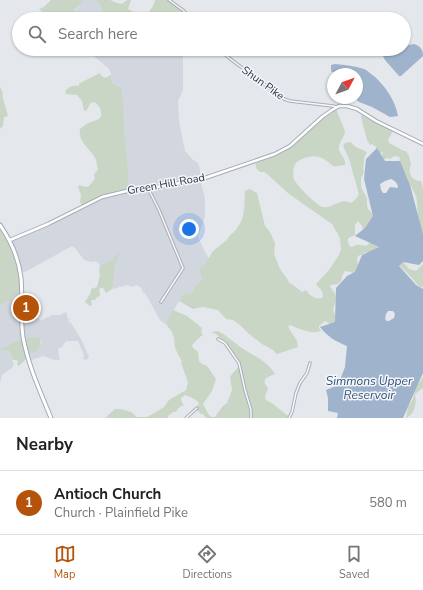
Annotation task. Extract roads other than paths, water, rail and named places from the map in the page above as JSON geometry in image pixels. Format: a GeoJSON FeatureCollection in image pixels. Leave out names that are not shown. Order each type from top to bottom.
{"type":"FeatureCollection","features":[{"type":"Feature","properties":{"kind":"main road","name":"Shun Pike"},"geometry":{"type":"LineString","coordinates":[[336,107],[347,106],[357,109],[376,121],[423,144]]}},
{"type":"Feature","properties":{"kind":"main road","name":"Green Hill Road"},"geometry":{"type":"LineString","coordinates":[[10,240],[48,224],[102,197],[131,190],[205,178],[274,154],[290,146],[317,121],[336,107]]}},
{"type":"Feature","properties":{"kind":"main road"},"geometry":{"type":"LineString","coordinates":[[0,225],[10,240],[20,273],[21,320],[26,352],[51,418]]}},
{"type":"Feature","properties":{"kind":"street"},"geometry":{"type":"LineString","coordinates":[[169,0],[185,12]]}},
{"type":"Feature","properties":{"kind":"street","name":"Shun Pike"},"geometry":{"type":"LineString","coordinates":[[227,56],[284,99],[336,107]]}},
{"type":"Feature","properties":{"kind":"street"},"geometry":{"type":"LineString","coordinates":[[148,188],[162,217],[183,268],[161,302]]}},
{"type":"Feature","properties":{"kind":"street"},"geometry":{"type":"LineString","coordinates":[[218,339],[225,343],[239,363],[246,396],[251,410],[251,418]]}},
{"type":"Feature","properties":{"kind":"street"},"geometry":{"type":"LineString","coordinates":[[289,418],[292,412],[296,393],[300,383],[308,373],[310,363]]}},
{"type":"Feature","properties":{"kind":"street"},"geometry":{"type":"LineString","coordinates":[[186,418],[197,408]]}},
{"type":"Feature","properties":{"kind":"water"},"geometry":{"type":"Polygon","coordinates":[[[414,44],[421,48],[423,56],[401,76],[399,76],[383,56],[411,56],[411,45],[414,44]]]}},
{"type":"Feature","properties":{"kind":"water"},"geometry":{"type":"Polygon","coordinates":[[[335,64],[361,68],[331,68],[331,65],[335,64]]]}},
{"type":"Feature","properties":{"kind":"water"},"geometry":{"type":"Polygon","coordinates":[[[363,69],[374,76],[389,94],[395,105],[398,116],[390,117],[363,104],[363,69]]]}},
{"type":"Feature","properties":{"kind":"water","name":"Simmons Upper Reservoir"},"geometry":{"type":"Polygon","coordinates":[[[377,148],[385,161],[400,161],[410,185],[423,234],[423,261],[419,265],[403,262],[399,266],[416,285],[423,289],[423,373],[403,418],[337,418],[338,413],[328,411],[328,398],[326,390],[338,385],[345,367],[347,346],[332,338],[320,327],[335,322],[336,288],[347,276],[355,272],[362,255],[379,247],[355,236],[365,228],[373,216],[364,179],[366,159],[377,148]],[[391,179],[380,184],[383,193],[386,193],[390,187],[398,188],[396,182],[391,179]],[[388,311],[385,319],[389,321],[394,318],[395,314],[393,311],[388,311]]]}},
{"type":"Feature","properties":{"kind":"place","name":"Antioch Church"},"geometry":{"type":"Point","coordinates":[26,308]}}]}
